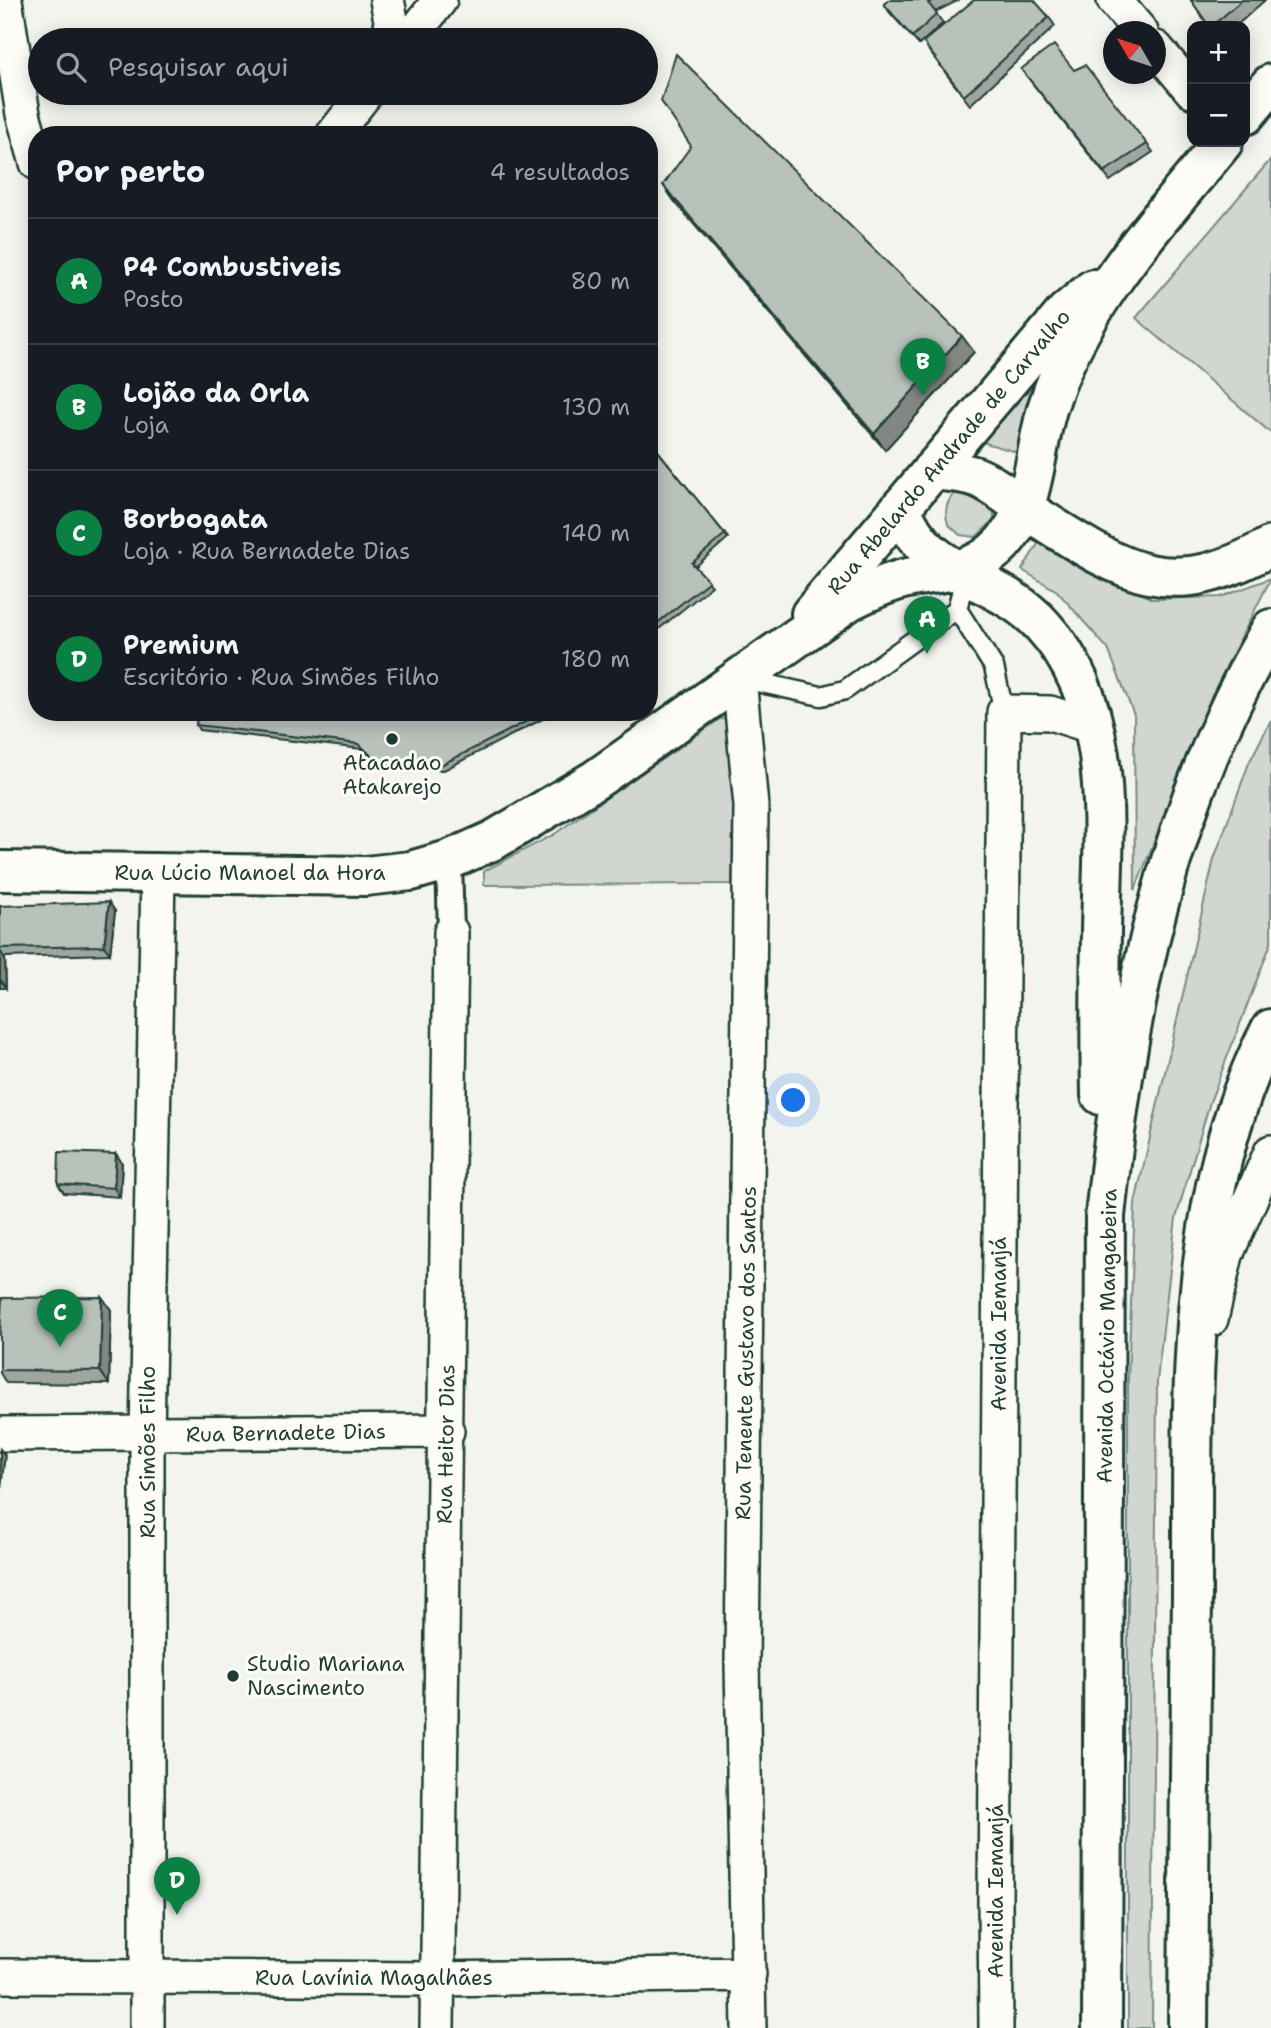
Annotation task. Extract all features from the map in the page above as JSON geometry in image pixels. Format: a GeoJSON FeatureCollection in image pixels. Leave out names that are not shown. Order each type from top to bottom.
{"type":"FeatureCollection","features":[{"type":"Feature","properties":{"kind":"main road"},"geometry":{"type":"LineString","coordinates":[[1250,110],[1271,84]]}},
{"type":"Feature","properties":{"kind":"main road","name":"Rua Abelardo Andrade de Carvalho"},"geometry":{"type":"LineString","coordinates":[[739,678],[849,601],[878,586],[939,571],[961,571],[992,554],[1007,538],[1025,509],[1048,407],[1064,365],[1123,264],[1219,147]]}},
{"type":"Feature","properties":{"kind":"main road","name":"Rua Abelardo Andrade de Carvalho"},"geometry":{"type":"LineString","coordinates":[[782,647],[1066,312],[1123,264]]}},
{"type":"Feature","properties":{"kind":"main road"},"geometry":{"type":"LineString","coordinates":[[932,470],[979,478],[1112,561],[1132,570],[1167,579],[1207,575],[1241,563],[1271,546]]}},
{"type":"Feature","properties":{"kind":"main road"},"geometry":{"type":"LineString","coordinates":[[901,507],[916,541],[934,557],[1020,607],[1042,625],[1066,656],[1094,727],[1104,788],[1099,1016],[1105,1216]]}},
{"type":"Feature","properties":{"kind":"main road","name":"Avenida Octávio Mangabeira"},"geometry":{"type":"LineString","coordinates":[[1102,2028],[1105,1216],[1117,1108],[1135,992],[1163,886],[1199,777],[1259,664],[1271,629]]}},
{"type":"Feature","properties":{"kind":"main road","name":"Rua Lúcio Manoel da Hora"},"geometry":{"type":"LineString","coordinates":[[0,871],[158,876],[365,876],[411,871],[449,860],[494,839],[595,780],[739,678]]}},
{"type":"Feature","properties":{"kind":"main road"},"geometry":{"type":"LineString","coordinates":[[1188,2028],[1194,1397],[1203,1272],[1213,1199],[1228,1134],[1258,1054],[1271,1029]]}},
{"type":"Feature","properties":{"kind":"street"},"geometry":{"type":"LineString","coordinates":[[5,0],[28,132]]}},
{"type":"Feature","properties":{"kind":"street"},"geometry":{"type":"LineString","coordinates":[[387,0],[393,28]]}},
{"type":"Feature","properties":{"kind":"street"},"geometry":{"type":"LineString","coordinates":[[418,28],[440,0]]}},
{"type":"Feature","properties":{"kind":"street"},"geometry":{"type":"LineString","coordinates":[[1114,0],[1132,21]]}},
{"type":"Feature","properties":{"kind":"street"},"geometry":{"type":"LineString","coordinates":[[1166,60],[1187,85]]}},
{"type":"Feature","properties":{"kind":"street"},"geometry":{"type":"LineString","coordinates":[[340,126],[357,105]]}},
{"type":"Feature","properties":{"kind":"street","name":"Rua Tenente Gustavo dos Santos"},"geometry":{"type":"LineString","coordinates":[[739,678],[751,806],[742,1664],[749,2028]]}},
{"type":"Feature","properties":{"kind":"street"},"geometry":{"type":"LineString","coordinates":[[1004,712],[1050,713],[1094,727]]}},
{"type":"Feature","properties":{"kind":"street","name":"Avenida Iemanjá"},"geometry":{"type":"LineString","coordinates":[[996,2028],[1004,712]]}},
{"type":"Feature","properties":{"kind":"street","name":"Rua Heitor Dias"},"geometry":{"type":"LineString","coordinates":[[437,2028],[447,1431],[449,860]]}},
{"type":"Feature","properties":{"kind":"street","name":"Rua Simões Filho"},"geometry":{"type":"LineString","coordinates":[[147,2028],[147,1435],[158,876]]}},
{"type":"Feature","properties":{"kind":"street"},"geometry":{"type":"LineString","coordinates":[[1194,1397],[1226,1255],[1271,1152]]}},
{"type":"Feature","properties":{"kind":"street","name":"Rua Bernadete Dias"},"geometry":{"type":"LineString","coordinates":[[0,1434],[447,1431]]}},
{"type":"Feature","properties":{"kind":"street","name":"Rua Lavínia Magalhães"},"geometry":{"type":"LineString","coordinates":[[0,1976],[437,1979],[749,1974]]}},
{"type":"Feature","properties":{"kind":"lane"},"geometry":{"type":"LineString","coordinates":[[739,678],[821,696],[845,690],[957,609],[962,590],[961,571]]}},
{"type":"Feature","properties":{"kind":"lane"},"geometry":{"type":"LineString","coordinates":[[957,609],[994,667],[1004,712]]}},
{"type":"Feature","properties":{"kind":"shaded area"},"geometry":{"type":"Polygon","coordinates":[[[1271,159],[1271,433],[1136,318],[1271,159]]]}},
{"type":"Feature","properties":{"kind":"shaded area"},"geometry":{"type":"Polygon","coordinates":[[[1036,382],[1027,455],[982,442],[1036,382]]]}},
{"type":"Feature","properties":{"kind":"shaded area"},"geometry":{"type":"Polygon","coordinates":[[[960,489],[994,504],[994,520],[976,537],[960,535],[948,524],[947,504],[960,489]]]}},
{"type":"Feature","properties":{"kind":"shaded area"},"geometry":{"type":"Polygon","coordinates":[[[1047,529],[1078,561],[1152,599],[1221,597],[1271,578],[1212,695],[1135,890],[1134,715],[1108,649],[1057,591],[1022,570],[1047,529]]]}},
{"type":"Feature","properties":{"kind":"shaded area"},"geometry":{"type":"Polygon","coordinates":[[[733,718],[737,742],[732,884],[484,885],[484,871],[553,835],[720,719],[733,718]]]}},
{"type":"Feature","properties":{"kind":"shaded area"},"geometry":{"type":"Polygon","coordinates":[[[1271,720],[1271,943],[1210,1102],[1176,1218],[1157,1381],[1152,2028],[1128,2028],[1128,1380],[1135,1203],[1214,859],[1249,763],[1271,720]]]}},
{"type":"Feature","properties":{"kind":"building"},"geometry":{"type":"Polygon","coordinates":[[[888,0],[935,0],[928,3],[937,14],[912,37],[884,4],[888,0]]]}},
{"type":"Feature","properties":{"kind":"building"},"geometry":{"type":"Polygon","coordinates":[[[974,0],[1034,0],[1049,17],[964,96],[923,42],[974,0]]]}},
{"type":"Feature","properties":{"kind":"building"},"geometry":{"type":"Polygon","coordinates":[[[1191,0],[1242,0],[1218,21],[1206,21],[1191,0]]]}},
{"type":"Feature","properties":{"kind":"building"},"geometry":{"type":"Polygon","coordinates":[[[1054,45],[1074,70],[1085,65],[1147,144],[1104,172],[1021,69],[1054,45]]]}},
{"type":"Feature","properties":{"kind":"building"},"geometry":{"type":"Polygon","coordinates":[[[676,54],[962,336],[874,434],[663,185],[691,146],[661,101],[676,54]]]}},
{"type":"Feature","properties":{"kind":"building"},"geometry":{"type":"Polygon","coordinates":[[[658,451],[725,534],[692,563],[709,581],[658,623],[658,451]]]}},
{"type":"Feature","properties":{"kind":"building","name":"Atacadao Atakarejo"},"geometry":{"type":"Polygon","coordinates":[[[197,721],[527,721],[441,765],[381,765],[359,744],[196,725],[197,721]]]}},
{"type":"Feature","properties":{"kind":"building"},"geometry":{"type":"Polygon","coordinates":[[[109,902],[104,946],[0,948],[0,906],[109,902]]]}},
{"type":"Feature","properties":{"kind":"building"},"geometry":{"type":"Polygon","coordinates":[[[59,1152],[116,1154],[114,1188],[58,1184],[59,1152]]]}},
{"type":"Feature","properties":{"kind":"building"},"geometry":{"type":"Polygon","coordinates":[[[102,1297],[100,1371],[0,1370],[2,1298],[102,1297]]]}},
{"type":"Feature","properties":{"kind":"place","name":"Lojão da Orla"},"geometry":{"type":"Point","coordinates":[923,396]}},
{"type":"Feature","properties":{"kind":"place","name":"P4 Combustiveis"},"geometry":{"type":"Point","coordinates":[927,654]}},
{"type":"Feature","properties":{"kind":"place","name":"Atacadao Atakarejo"},"geometry":{"type":"Point","coordinates":[392,739]}},
{"type":"Feature","properties":{"kind":"place","name":"Borbogata"},"geometry":{"type":"Point","coordinates":[60,1347]}},
{"type":"Feature","properties":{"kind":"place","name":"Studio Mariana Nascimento"},"geometry":{"type":"Point","coordinates":[233,1676]}},
{"type":"Feature","properties":{"kind":"place","name":"Premium"},"geometry":{"type":"Point","coordinates":[177,1915]}}]}
